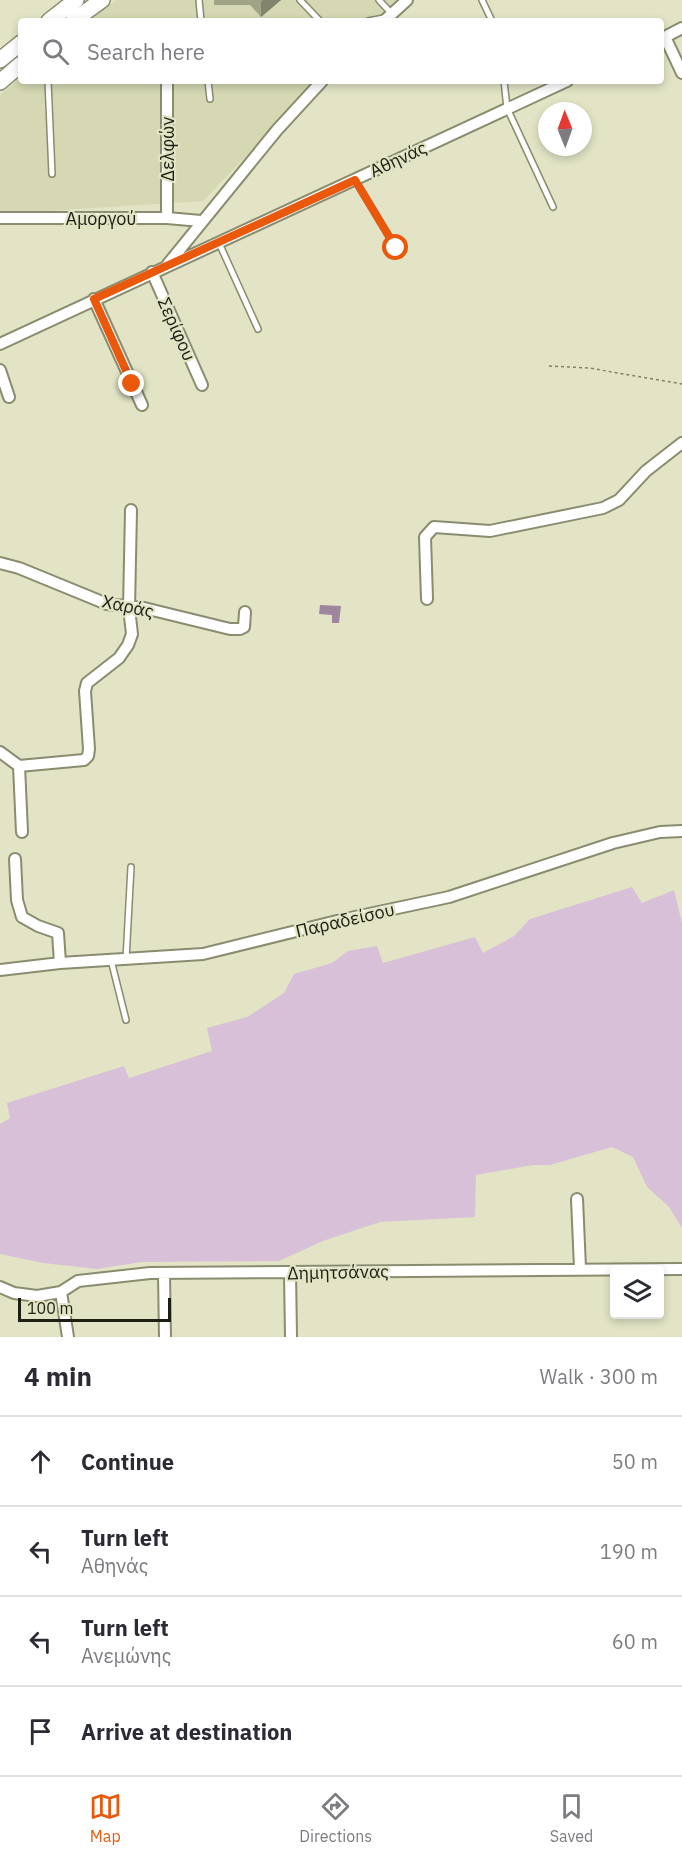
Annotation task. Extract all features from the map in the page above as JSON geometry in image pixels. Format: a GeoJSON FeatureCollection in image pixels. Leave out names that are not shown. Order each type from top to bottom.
{"type":"FeatureCollection","features":[{"type":"Feature","properties":{"kind":"main road"},"geometry":{"type":"LineString","coordinates":[[53,18],[76,0]]}},
{"type":"Feature","properties":{"kind":"main road"},"geometry":{"type":"LineString","coordinates":[[77,18],[102,0]]}},
{"type":"Feature","properties":{"kind":"main road"},"geometry":{"type":"LineString","coordinates":[[0,60],[18,46]]}},
{"type":"Feature","properties":{"kind":"main road"},"geometry":{"type":"LineString","coordinates":[[0,82],[18,67]]}},
{"type":"Feature","properties":{"kind":"street"},"geometry":{"type":"LineString","coordinates":[[388,17],[407,0]]}},
{"type":"Feature","properties":{"kind":"street"},"geometry":{"type":"LineString","coordinates":[[664,37],[682,28]]}},
{"type":"Feature","properties":{"kind":"street"},"geometry":{"type":"LineString","coordinates":[[664,40],[682,73]]}},
{"type":"Feature","properties":{"kind":"street","name":"Δελφών"},"geometry":{"type":"LineString","coordinates":[[167,84],[167,218]]}},
{"type":"Feature","properties":{"kind":"street"},"geometry":{"type":"LineString","coordinates":[[166,266],[277,130],[319,84]]}},
{"type":"Feature","properties":{"kind":"street","name":"Αθηνάς"},"geometry":{"type":"LineString","coordinates":[[0,345],[94,299],[560,84]]}},
{"type":"Feature","properties":{"kind":"street","name":"Αμοργού"},"geometry":{"type":"LineString","coordinates":[[0,218],[167,218],[201,221]]}},
{"type":"Feature","properties":{"kind":"street","name":"Σερίφου"},"geometry":{"type":"LineString","coordinates":[[152,272],[202,385]]}},
{"type":"Feature","properties":{"kind":"street"},"geometry":{"type":"LineString","coordinates":[[94,299],[142,405]]}},
{"type":"Feature","properties":{"kind":"street"},"geometry":{"type":"LineString","coordinates":[[0,370],[9,397]]}},
{"type":"Feature","properties":{"kind":"street"},"geometry":{"type":"LineString","coordinates":[[427,599],[425,537],[434,527],[490,531],[603,508],[619,500],[646,471],[682,443]]}},
{"type":"Feature","properties":{"kind":"street"},"geometry":{"type":"LineString","coordinates":[[0,752],[19,766],[84,760],[88,756],[85,691],[87,683],[118,658],[128,645],[132,634],[129,608],[131,510]]}},
{"type":"Feature","properties":{"kind":"street","name":"Χαράς"},"geometry":{"type":"LineString","coordinates":[[0,563],[19,568],[106,604],[144,608],[230,629],[244,627],[245,612]]}},
{"type":"Feature","properties":{"kind":"street"},"geometry":{"type":"LineString","coordinates":[[19,766],[22,832]]}},
{"type":"Feature","properties":{"kind":"street","name":"Παραδείσου"},"geometry":{"type":"LineString","coordinates":[[0,970],[60,963],[203,954],[341,920],[449,897],[613,843],[660,832],[682,831]]}},
{"type":"Feature","properties":{"kind":"street"},"geometry":{"type":"LineString","coordinates":[[15,859],[17,900],[22,916],[38,926],[58,933],[60,963]]}},
{"type":"Feature","properties":{"kind":"street"},"geometry":{"type":"LineString","coordinates":[[577,1199],[580,1268]]}},
{"type":"Feature","properties":{"kind":"street","name":"Δημητσάνας"},"geometry":{"type":"LineString","coordinates":[[0,1287],[14,1293],[37,1296],[61,1292],[78,1281],[150,1273],[682,1269]]}},
{"type":"Feature","properties":{"kind":"street"},"geometry":{"type":"LineString","coordinates":[[290,1273],[291,1337]]}},
{"type":"Feature","properties":{"kind":"street"},"geometry":{"type":"LineString","coordinates":[[164,1274],[165,1337]]}},
{"type":"Feature","properties":{"kind":"street"},"geometry":{"type":"LineString","coordinates":[[61,1292],[68,1337]]}},
{"type":"Feature","properties":{"kind":"lane"},"geometry":{"type":"LineString","coordinates":[[199,0],[201,18]]}},
{"type":"Feature","properties":{"kind":"lane"},"geometry":{"type":"LineString","coordinates":[[300,0],[317,18]]}},
{"type":"Feature","properties":{"kind":"lane"},"geometry":{"type":"LineString","coordinates":[[379,0],[388,17]]}},
{"type":"Feature","properties":{"kind":"lane"},"geometry":{"type":"LineString","coordinates":[[482,0],[491,18]]}},
{"type":"Feature","properties":{"kind":"lane"},"geometry":{"type":"LineString","coordinates":[[48,84],[52,174]]}},
{"type":"Feature","properties":{"kind":"lane"},"geometry":{"type":"LineString","coordinates":[[208,84],[210,99]]}},
{"type":"Feature","properties":{"kind":"lane"},"geometry":{"type":"LineString","coordinates":[[504,84],[507,108],[553,207]]}},
{"type":"Feature","properties":{"kind":"lane"},"geometry":{"type":"LineString","coordinates":[[355,180],[396,248]]}},
{"type":"Feature","properties":{"kind":"lane"},"geometry":{"type":"LineString","coordinates":[[219,243],[258,329]]}},
{"type":"Feature","properties":{"kind":"lane"},"geometry":{"type":"LineString","coordinates":[[126,959],[131,867]]}},
{"type":"Feature","properties":{"kind":"lane"},"geometry":{"type":"LineString","coordinates":[[111,960],[126,1020]]}},
{"type":"Feature","properties":{"kind":"path"},"geometry":{"type":"LineString","coordinates":[[549,366],[589,368],[682,384]]}},
{"type":"Feature","properties":{"kind":"shaded area"},"geometry":{"type":"Polygon","coordinates":[[[117,0],[396,0],[379,18],[91,18],[117,0]]]}},
{"type":"Feature","properties":{"kind":"shaded area"},"geometry":{"type":"Polygon","coordinates":[[[18,80],[18,84],[315,84],[203,201],[0,214],[0,95],[18,80]]]}},
{"type":"Feature","properties":{"kind":"shaded area"},"geometry":{"type":"Polygon","coordinates":[[[320,605],[341,606],[339,623],[332,623],[332,615],[319,614],[320,605]]]}},
{"type":"Feature","properties":{"kind":"shaded area"},"geometry":{"type":"Polygon","coordinates":[[[632,887],[642,903],[674,890],[682,923],[682,1228],[669,1207],[647,1187],[633,1157],[612,1147],[550,1165],[533,1165],[476,1175],[475,1217],[380,1222],[323,1241],[279,1261],[141,1262],[97,1269],[43,1263],[0,1254],[0,1124],[10,1118],[7,1103],[124,1066],[129,1078],[212,1051],[207,1028],[247,1017],[284,993],[294,974],[332,963],[348,951],[377,946],[383,963],[475,937],[483,953],[514,936],[530,919],[632,887]]]}},
{"type":"Feature","properties":{"kind":"route"},"geometry":{"type":"LineString","coordinates":[[132,384],[94,299],[355,180],[396,248]]}}]}
